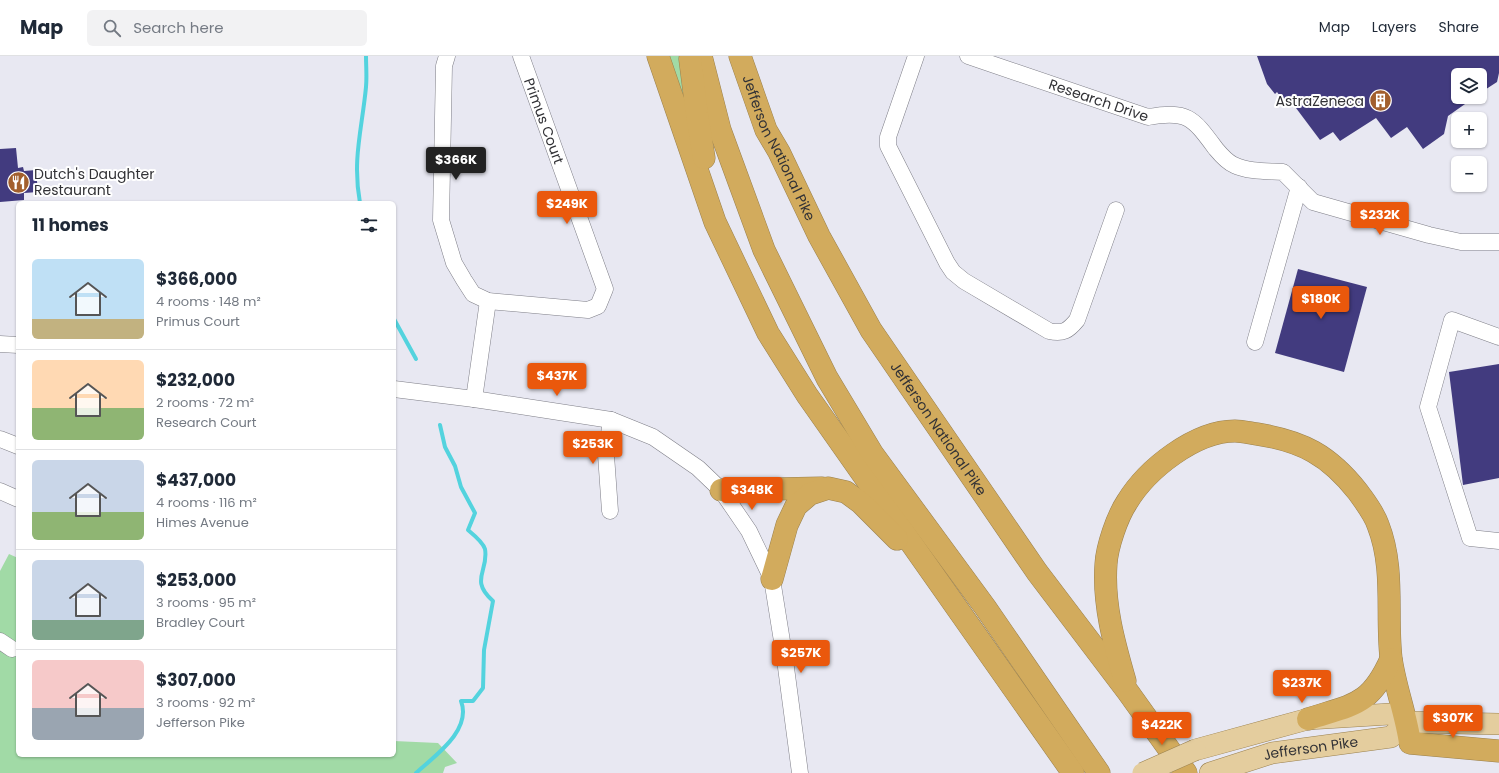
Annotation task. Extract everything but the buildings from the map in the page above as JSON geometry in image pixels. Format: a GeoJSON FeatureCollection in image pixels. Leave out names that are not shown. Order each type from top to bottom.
{"type":"FeatureCollection","features":[{"type":"Feature","properties":{"kind":"highway"},"geometry":{"type":"LineString","coordinates":[[658,56],[715,222],[768,333],[807,395],[942,584],[1073,773]]}},
{"type":"Feature","properties":{"kind":"highway"},"geometry":{"type":"LineString","coordinates":[[690,56],[696,114],[715,222]]}},
{"type":"Feature","properties":{"kind":"highway"},"geometry":{"type":"LineString","coordinates":[[701,56],[720,130],[764,250],[827,378],[872,453],[985,607],[1099,773]]}},
{"type":"Feature","properties":{"kind":"highway","name":"Jefferson National Pike"},"geometry":{"type":"LineString","coordinates":[[740,56],[766,130],[779,152],[819,236],[871,330],[1037,572],[1128,692],[1186,773]]}},
{"type":"Feature","properties":{"kind":"highway"},"geometry":{"type":"LineString","coordinates":[[754,56],[776,129],[779,152]]}},
{"type":"Feature","properties":{"kind":"highway"},"geometry":{"type":"LineString","coordinates":[[1128,692],[1111,630],[1106,587],[1106,563],[1114,531],[1126,503],[1149,475],[1160,465],[1178,451],[1204,437],[1235,431],[1287,441],[1316,453],[1334,464],[1365,502],[1378,525],[1388,560],[1391,659],[1408,722],[1410,743],[1499,751]]}},
{"type":"Feature","properties":{"kind":"highway"},"geometry":{"type":"LineString","coordinates":[[721,490],[828,488],[846,492],[861,503],[942,584]]}},
{"type":"Feature","properties":{"kind":"highway"},"geometry":{"type":"LineString","coordinates":[[772,579],[788,525],[796,506],[810,494],[828,488]]}},
{"type":"Feature","properties":{"kind":"highway"},"geometry":{"type":"LineString","coordinates":[[1308,719],[1354,704],[1366,698],[1378,685],[1391,659]]}},
{"type":"Feature","properties":{"kind":"main road","name":"Jefferson Pike"},"geometry":{"type":"LineString","coordinates":[[1143,773],[1195,750],[1308,719],[1390,714],[1408,722],[1499,724]]}},
{"type":"Feature","properties":{"kind":"main road","name":"Jefferson Pike"},"geometry":{"type":"LineString","coordinates":[[1210,773],[1272,753],[1391,737],[1408,722]]}},
{"type":"Feature","properties":{"kind":"street","name":"Primus Court"},"geometry":{"type":"LineString","coordinates":[[447,56],[444,66],[441,220],[454,263],[473,294],[488,301],[588,310],[598,306],[605,289],[521,56]]}},
{"type":"Feature","properties":{"kind":"street"},"geometry":{"type":"LineString","coordinates":[[916,56],[888,137],[888,146],[947,263],[964,281],[1049,331],[1061,334],[1069,330],[1077,320],[1116,210]]}},
{"type":"Feature","properties":{"kind":"street","name":"Research Drive"},"geometry":{"type":"LineString","coordinates":[[968,56],[1148,118],[1170,113],[1181,115],[1194,122],[1221,155],[1233,165],[1251,170],[1283,172],[1298,187]]}},
{"type":"Feature","properties":{"kind":"street"},"geometry":{"type":"LineString","coordinates":[[1255,342],[1298,187],[1313,202],[1429,236],[1461,242],[1499,242]]}},
{"type":"Feature","properties":{"kind":"street"},"geometry":{"type":"LineString","coordinates":[[474,399],[488,301]]}},
{"type":"Feature","properties":{"kind":"street"},"geometry":{"type":"LineString","coordinates":[[1499,337],[1452,320],[1428,407],[1470,538],[1499,541]]}},
{"type":"Feature","properties":{"kind":"street"},"geometry":{"type":"LineString","coordinates":[[0,344],[16,345]]}},
{"type":"Feature","properties":{"kind":"street"},"geometry":{"type":"LineString","coordinates":[[396,390],[474,399],[611,420],[653,437],[698,468],[721,490],[749,531],[772,579],[785,660],[800,773]]}},
{"type":"Feature","properties":{"kind":"street"},"geometry":{"type":"LineString","coordinates":[[610,511],[606,455],[611,420]]}},
{"type":"Feature","properties":{"kind":"street"},"geometry":{"type":"LineString","coordinates":[[0,438],[16,445]]}},
{"type":"Feature","properties":{"kind":"street"},"geometry":{"type":"LineString","coordinates":[[0,491],[16,499]]}},
{"type":"Feature","properties":{"kind":"green space"},"geometry":{"type":"Polygon","coordinates":[[[664,56],[683,56],[694,141],[664,56]]]}},
{"type":"Feature","properties":{"kind":"green space"},"geometry":{"type":"Polygon","coordinates":[[[9,554],[16,557],[16,757],[396,757],[396,741],[438,743],[457,763],[445,767],[443,773],[0,773],[0,571],[9,554]]]}},
{"type":"Feature","properties":{"kind":"waterway"},"geometry":{"type":"LineString","coordinates":[[360,201],[357,158],[366,87],[366,56]]}},
{"type":"Feature","properties":{"kind":"waterway"},"geometry":{"type":"LineString","coordinates":[[396,323],[416,359]]}},
{"type":"Feature","properties":{"kind":"waterway"},"geometry":{"type":"LineString","coordinates":[[416,773],[442,750],[457,732],[463,712],[461,701],[473,701],[483,688],[484,650],[493,601],[486,594],[482,587],[481,581],[486,557],[484,546],[468,530],[475,513],[461,487],[455,466],[445,447],[440,425]]}},
{"type":"Feature","properties":{"kind":"place","name":"AstraZeneca"},"geometry":{"type":"Point","coordinates":[1380,101]}},
{"type":"Feature","properties":{"kind":"place","name":"Dutch's Daughter Restaurant"},"geometry":{"type":"Point","coordinates":[18,182]}}]}
